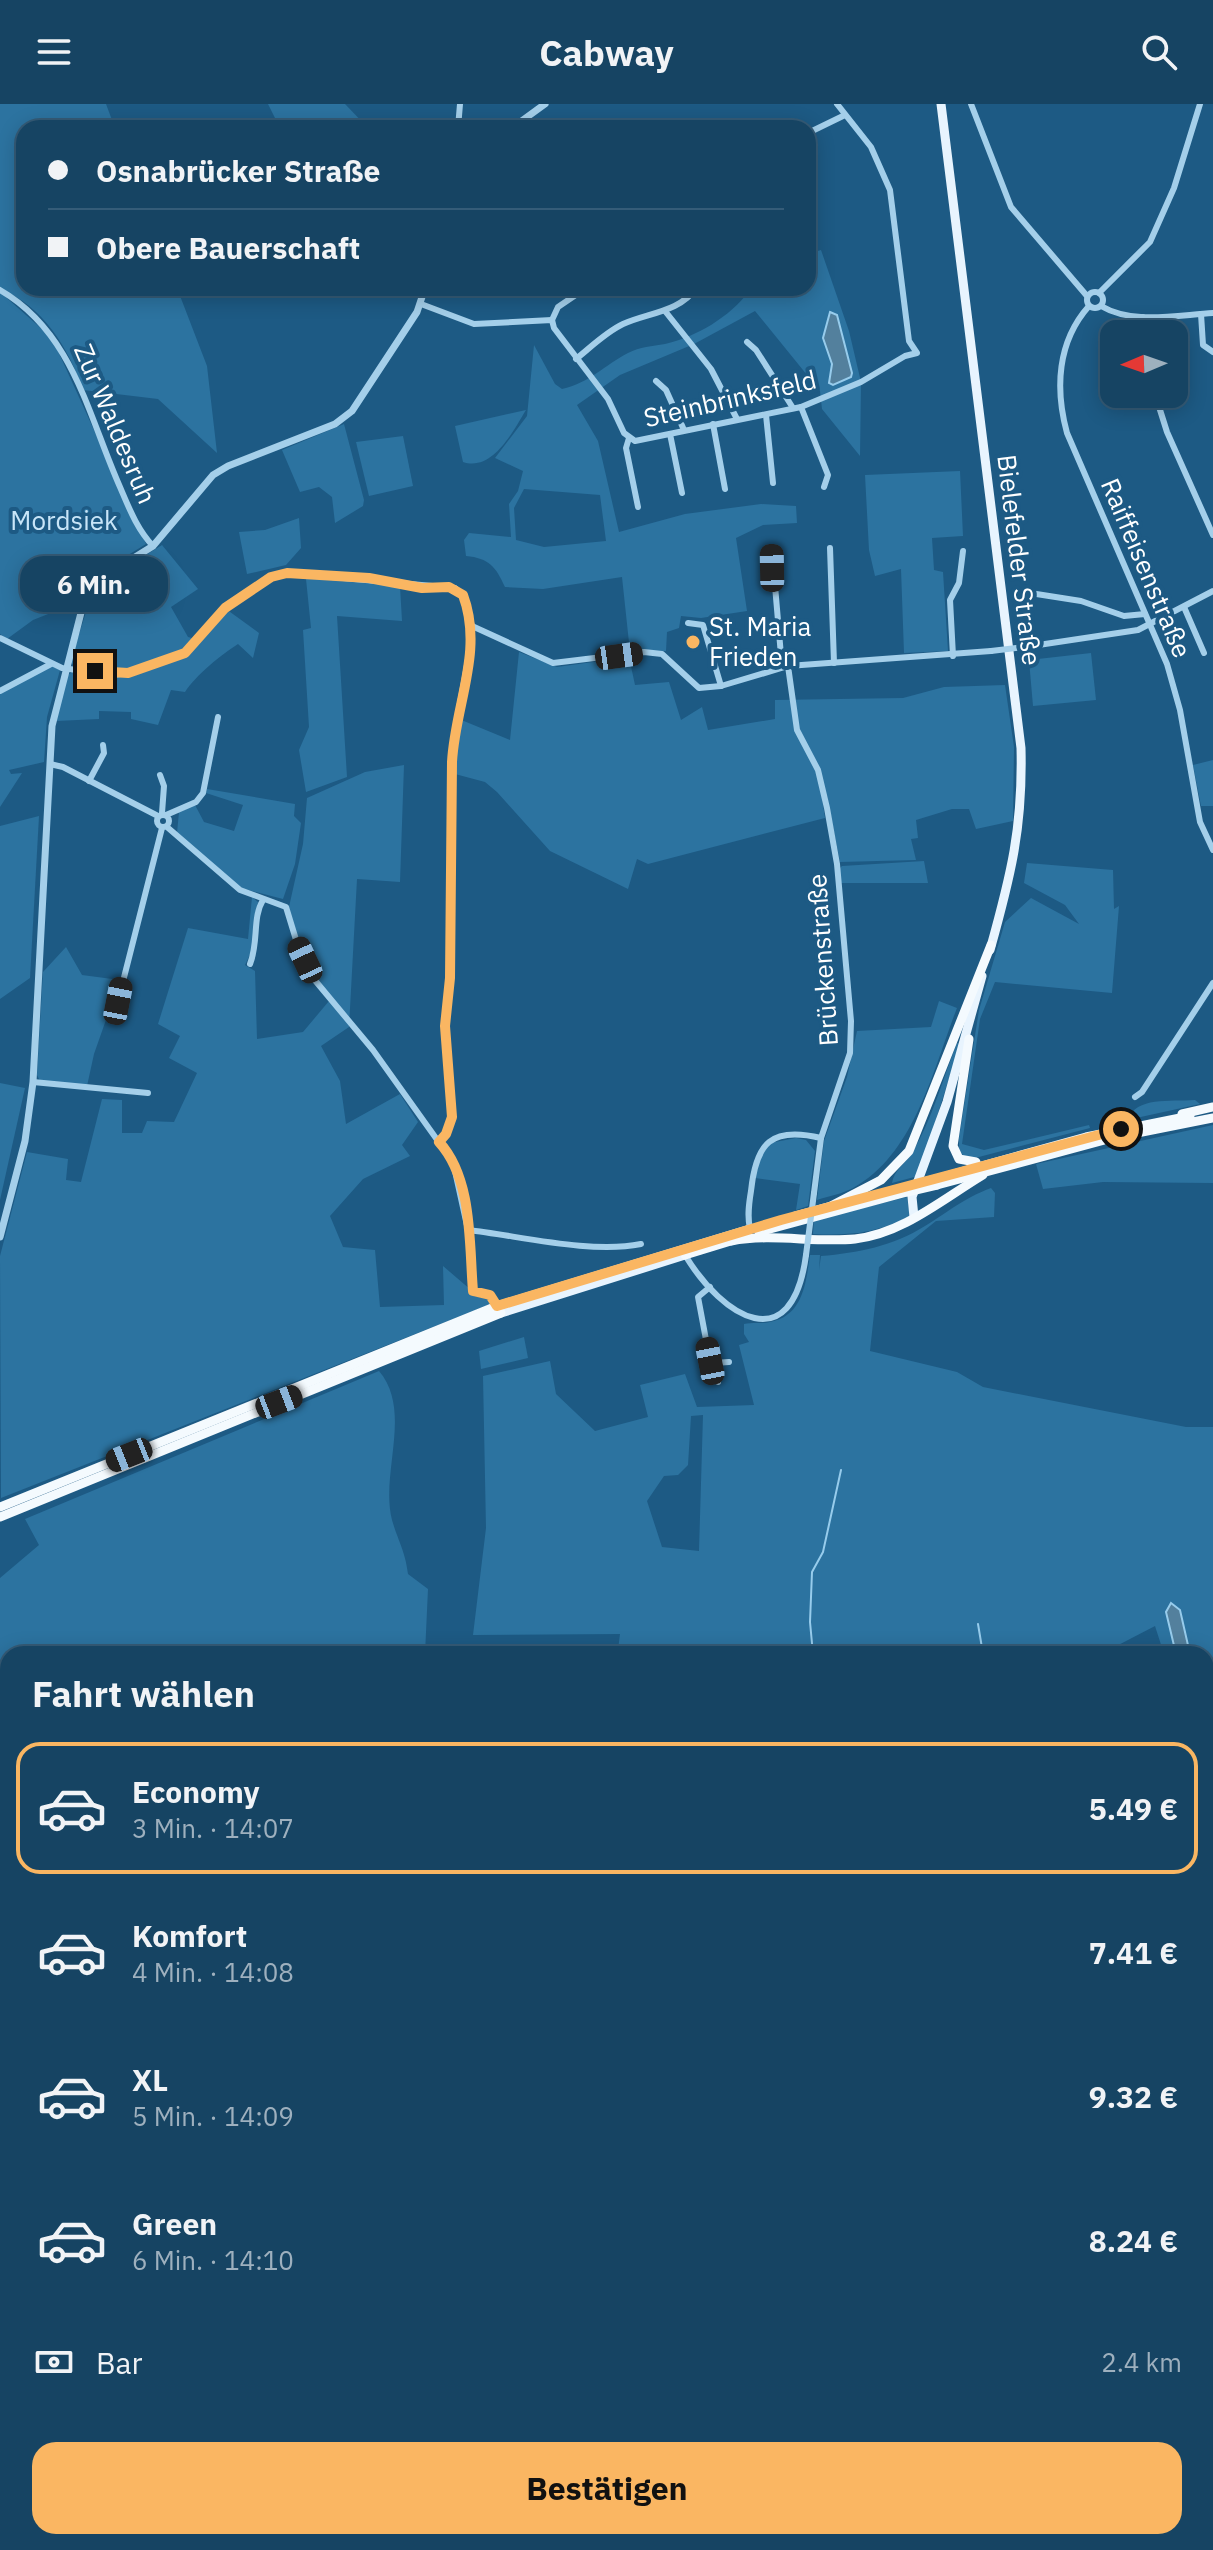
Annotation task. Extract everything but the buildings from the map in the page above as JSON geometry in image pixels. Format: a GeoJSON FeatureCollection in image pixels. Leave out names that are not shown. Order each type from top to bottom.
{"type":"FeatureCollection","features":[{"type":"Feature","properties":{"kind":"highway"},"geometry":{"type":"LineString","coordinates":[[831,1206],[881,1180],[909,1151],[991,945]]}},
{"type":"Feature","properties":{"kind":"highway"},"geometry":{"type":"LineString","coordinates":[[969,1039],[955,1153],[966,1163],[997,1164],[1213,1116]]}},
{"type":"Feature","properties":{"kind":"highway"},"geometry":{"type":"LineString","coordinates":[[750,1229],[831,1206],[938,1182],[1213,1107]]}},
{"type":"Feature","properties":{"kind":"highway"},"geometry":{"type":"LineString","coordinates":[[1140,1125],[1213,1116]]}},
{"type":"Feature","properties":{"kind":"highway"},"geometry":{"type":"LineString","coordinates":[[731,1241],[776,1235],[858,1238],[898,1227],[997,1164]]}},
{"type":"Feature","properties":{"kind":"highway"},"geometry":{"type":"LineString","coordinates":[[685,1255],[908,1189]]}},
{"type":"Feature","properties":{"kind":"highway"},"geometry":{"type":"LineString","coordinates":[[0,1517],[32,1499],[499,1310]]}},
{"type":"Feature","properties":{"kind":"highway"},"geometry":{"type":"LineString","coordinates":[[0,1507],[32,1499]]}},
{"type":"Feature","properties":{"kind":"main road","name":"Bielefelder Straße"},"geometry":{"type":"LineString","coordinates":[[917,1215],[912,1197],[947,1102],[1016,854],[1022,793],[1021,748],[938,104]]}},
{"type":"Feature","properties":{"kind":"main road","name":"Bielefelder Straße"},"geometry":{"type":"LineString","coordinates":[[917,1215],[918,1197],[969,1039],[991,945]]}},
{"type":"Feature","properties":{"kind":"main road"},"geometry":{"type":"LineString","coordinates":[[499,1310],[750,1229]]}},
{"type":"Feature","properties":{"kind":"main road"},"geometry":{"type":"LineString","coordinates":[[499,1310],[685,1255]]}},
{"type":"Feature","properties":{"kind":"street"},"geometry":{"type":"LineString","coordinates":[[523,120],[545,104]]}},
{"type":"Feature","properties":{"kind":"street"},"geometry":{"type":"LineString","coordinates":[[816,129],[845,115],[837,104]]}},
{"type":"Feature","properties":{"kind":"street"},"geometry":{"type":"LineString","coordinates":[[971,104],[1011,207],[1074,279],[1103,299],[1101,306]]}},
{"type":"Feature","properties":{"kind":"street"},"geometry":{"type":"LineString","coordinates":[[1200,104],[1174,188],[1150,242],[1092,294],[1089,306],[1101,306],[1115,315],[1143,317],[1213,313]]}},
{"type":"Feature","properties":{"kind":"street","name":"Steinbrinksfeld"},"geometry":{"type":"LineString","coordinates":[[552,320],[554,328],[608,399],[629,438],[642,441],[797,408],[861,382],[905,356],[917,353],[909,341],[890,190],[871,147],[845,115]]}},
{"type":"Feature","properties":{"kind":"street","name":"Zur Waldesruh"},"geometry":{"type":"LineString","coordinates":[[0,290],[33,313],[65,353],[128,506],[153,546]]}},
{"type":"Feature","properties":{"kind":"street"},"geometry":{"type":"LineString","coordinates":[[0,1237],[25,1141],[33,1082],[52,726],[90,591],[103,577],[153,546],[213,475],[228,466],[335,424],[352,411],[421,304],[423,296]]}},
{"type":"Feature","properties":{"kind":"street"},"geometry":{"type":"LineString","coordinates":[[421,304],[474,324],[552,320],[558,307],[574,296]]}},
{"type":"Feature","properties":{"kind":"street"},"geometry":{"type":"LineString","coordinates":[[576,359],[614,329],[665,311],[691,296]]}},
{"type":"Feature","properties":{"kind":"street","name":"Raiffeisenstraße"},"geometry":{"type":"LineString","coordinates":[[1089,306],[1064,355],[1060,407],[1067,433],[1150,625],[1178,700],[1195,803],[1213,850]]}},
{"type":"Feature","properties":{"kind":"street"},"geometry":{"type":"LineString","coordinates":[[665,311],[711,369],[737,419]]}},
{"type":"Feature","properties":{"kind":"street"},"geometry":{"type":"LineString","coordinates":[[1201,314],[1203,345],[1213,352]]}},
{"type":"Feature","properties":{"kind":"street"},"geometry":{"type":"LineString","coordinates":[[747,342],[797,408],[828,475],[824,487]]}},
{"type":"Feature","properties":{"kind":"street"},"geometry":{"type":"LineString","coordinates":[[656,381],[666,390],[684,430]]}},
{"type":"Feature","properties":{"kind":"street"},"geometry":{"type":"LineString","coordinates":[[1159,408],[1213,535]]}},
{"type":"Feature","properties":{"kind":"street"},"geometry":{"type":"LineString","coordinates":[[766,415],[773,483]]}},
{"type":"Feature","properties":{"kind":"street"},"geometry":{"type":"LineString","coordinates":[[713,424],[725,489]]}},
{"type":"Feature","properties":{"kind":"street"},"geometry":{"type":"LineString","coordinates":[[670,434],[682,493]]}},
{"type":"Feature","properties":{"kind":"street"},"geometry":{"type":"LineString","coordinates":[[629,438],[626,448],[638,507]]}},
{"type":"Feature","properties":{"kind":"street"},"geometry":{"type":"LineString","coordinates":[[830,548],[834,663]]}},
{"type":"Feature","properties":{"kind":"street","name":"Brückenstraße"},"geometry":{"type":"LineString","coordinates":[[685,1255],[710,1287],[739,1314],[755,1319],[772,1317],[796,1300],[806,1255],[821,1138],[850,1053],[851,1021],[837,864],[818,770],[797,730],[785,667],[772,551]]}},
{"type":"Feature","properties":{"kind":"street"},"geometry":{"type":"LineString","coordinates":[[953,656],[950,600],[959,583],[963,551]]}},
{"type":"Feature","properties":{"kind":"street"},"geometry":{"type":"LineString","coordinates":[[0,638],[51,664],[113,675],[167,662],[185,653],[225,608],[271,577],[287,573],[455,588],[463,595],[472,626],[468,675],[454,732],[452,762],[450,978],[445,1026],[452,1117],[446,1134],[439,1142]]}},
{"type":"Feature","properties":{"kind":"street"},"geometry":{"type":"LineString","coordinates":[[472,626],[553,663],[644,652],[662,654],[699,688],[721,686],[785,667],[953,656],[1113,636],[1150,625],[1213,591]]}},
{"type":"Feature","properties":{"kind":"street"},"geometry":{"type":"LineString","coordinates":[[1030,593],[1081,601],[1124,616],[1145,614]]}},
{"type":"Feature","properties":{"kind":"street"},"geometry":{"type":"LineString","coordinates":[[1184,607],[1204,653]]}},
{"type":"Feature","properties":{"kind":"street"},"geometry":{"type":"LineString","coordinates":[[688,623],[703,625],[721,686]]}},
{"type":"Feature","properties":{"kind":"street"},"geometry":{"type":"LineString","coordinates":[[0,691],[51,664]]}},
{"type":"Feature","properties":{"kind":"street"},"geometry":{"type":"LineString","coordinates":[[50,764],[63,767],[162,815],[196,802],[203,793],[218,717]]}},
{"type":"Feature","properties":{"kind":"street"},"geometry":{"type":"LineString","coordinates":[[89,781],[104,753],[103,745]]}},
{"type":"Feature","properties":{"kind":"street"},"geometry":{"type":"LineString","coordinates":[[118,1001],[165,828],[162,815],[164,786],[160,775]]}},
{"type":"Feature","properties":{"kind":"street"},"geometry":{"type":"LineString","coordinates":[[165,828],[240,890],[286,907],[297,943],[313,978],[373,1050],[453,1162],[468,1230],[473,1291],[490,1295],[499,1310]]}},
{"type":"Feature","properties":{"kind":"street"},"geometry":{"type":"LineString","coordinates":[[250,964],[258,942],[258,910],[263,900]]}},
{"type":"Feature","properties":{"kind":"street"},"geometry":{"type":"LineString","coordinates":[[1135,1097],[1142,1092],[1213,983]]}},
{"type":"Feature","properties":{"kind":"street"},"geometry":{"type":"LineString","coordinates":[[33,1082],[148,1093]]}},
{"type":"Feature","properties":{"kind":"street"},"geometry":{"type":"LineString","coordinates":[[750,1229],[752,1178],[761,1149],[767,1141],[783,1134],[821,1138]]}},
{"type":"Feature","properties":{"kind":"street"},"geometry":{"type":"LineString","coordinates":[[468,1230],[571,1243],[641,1244]]}},
{"type":"Feature","properties":{"kind":"street"},"geometry":{"type":"LineString","coordinates":[[710,1287],[698,1297],[710,1361],[714,1363],[718,1382]]}},
{"type":"Feature","properties":{"kind":"street"},"geometry":{"type":"LineString","coordinates":[[714,1363],[729,1362]]}},
{"type":"Feature","properties":{"kind":"green space"},"geometry":{"type":"Polygon","coordinates":[[[0,104],[106,104],[112,120],[16,120],[16,296],[180,296],[207,366],[217,453],[158,399],[83,390],[70,359],[52,330],[29,306],[0,289],[0,104]]]}},
{"type":"Feature","properties":{"kind":"green space"},"geometry":{"type":"Polygon","coordinates":[[[268,104],[345,104],[360,120],[276,120],[268,104]]]}},
{"type":"Feature","properties":{"kind":"green space"},"geometry":{"type":"Polygon","coordinates":[[[821,250],[849,331],[861,382],[860,456],[822,409],[820,391],[755,311],[694,344],[620,375],[577,405],[598,441],[619,532],[685,514],[761,504],[796,506],[797,523],[763,525],[736,538],[747,611],[701,618],[681,616],[679,628],[667,632],[666,651],[630,652],[622,577],[543,589],[505,587],[491,565],[466,556],[464,540],[469,533],[511,537],[509,504],[518,491],[523,471],[495,458],[527,416],[534,345],[555,384],[562,389],[589,378],[633,351],[677,341],[700,331],[745,296],[816,296],[816,252],[821,250]],[[524,489],[514,508],[516,540],[544,547],[606,541],[600,495],[524,489]]]}},
{"type":"Feature","properties":{"kind":"green space","name":"Mordsiek"},"geometry":{"type":"Polygon","coordinates":[[[0,292],[52,338],[146,544],[91,578],[76,603],[33,620],[7,639],[0,634],[0,292]]]}},
{"type":"Feature","properties":{"kind":"green space"},"geometry":{"type":"Polygon","coordinates":[[[526,410],[493,455],[484,461],[463,462],[455,426],[526,410]]]}},
{"type":"Feature","properties":{"kind":"green space"},"geometry":{"type":"Polygon","coordinates":[[[344,424],[364,500],[363,506],[335,523],[332,497],[319,487],[300,492],[282,450],[344,424]]]}},
{"type":"Feature","properties":{"kind":"green space"},"geometry":{"type":"Polygon","coordinates":[[[403,436],[413,486],[369,496],[356,442],[403,436]]]}},
{"type":"Feature","properties":{"kind":"green space"},"geometry":{"type":"Polygon","coordinates":[[[960,471],[963,536],[932,538],[934,570],[943,572],[948,651],[904,653],[901,569],[875,576],[869,550],[865,475],[960,471]]]}},
{"type":"Feature","properties":{"kind":"green space"},"geometry":{"type":"Polygon","coordinates":[[[299,518],[301,548],[286,565],[247,574],[239,532],[265,530],[299,518]]]}},
{"type":"Feature","properties":{"kind":"green space"},"geometry":{"type":"Polygon","coordinates":[[[162,545],[198,589],[171,607],[188,637],[196,639],[226,609],[259,633],[253,658],[238,644],[209,666],[185,692],[171,690],[158,725],[131,719],[131,712],[99,711],[99,719],[56,721],[67,676],[73,671],[111,678],[156,666],[113,675],[70,663],[91,596],[102,582],[162,545]]]}},
{"type":"Feature","properties":{"kind":"green space"},"geometry":{"type":"Polygon","coordinates":[[[306,579],[346,579],[400,586],[402,621],[337,616],[347,777],[306,792],[299,750],[309,727],[303,630],[311,628],[306,579]]]}},
{"type":"Feature","properties":{"kind":"green space"},"geometry":{"type":"Polygon","coordinates":[[[519,652],[557,667],[629,657],[635,685],[669,682],[681,720],[702,707],[708,730],[775,719],[775,700],[903,698],[944,687],[1005,685],[1014,747],[1013,821],[976,829],[969,809],[952,809],[916,820],[918,838],[911,839],[916,860],[840,862],[827,796],[822,798],[825,818],[648,864],[637,859],[628,889],[550,851],[485,782],[455,774],[459,719],[510,740],[519,652]]]}},
{"type":"Feature","properties":{"kind":"green space"},"geometry":{"type":"Polygon","coordinates":[[[1091,653],[1096,700],[1033,706],[1029,660],[1091,653]]]}},
{"type":"Feature","properties":{"kind":"green space"},"geometry":{"type":"Polygon","coordinates":[[[51,666],[60,670],[47,717],[44,762],[9,770],[11,774],[22,773],[0,807],[0,692],[51,666]]]}},
{"type":"Feature","properties":{"kind":"green space"},"geometry":{"type":"Polygon","coordinates":[[[1213,760],[1213,806],[1201,806],[1193,765],[1213,760]]]}},
{"type":"Feature","properties":{"kind":"green space"},"geometry":{"type":"Polygon","coordinates":[[[404,765],[400,882],[357,879],[349,1027],[321,1046],[340,1081],[346,1124],[400,1094],[418,1122],[402,1145],[410,1156],[363,1179],[330,1216],[343,1247],[375,1250],[380,1307],[444,1305],[443,1266],[471,1290],[473,1296],[490,1299],[491,1304],[1,1498],[0,1256],[27,1152],[68,1159],[66,1180],[81,1182],[102,1099],[122,1100],[122,1133],[142,1133],[147,1121],[174,1122],[197,1073],[169,1058],[180,1036],[158,1024],[188,928],[248,939],[252,897],[258,902],[255,944],[245,965],[255,971],[257,1039],[303,1032],[329,1001],[297,943],[289,907],[303,844],[307,798],[365,772],[404,765]]]}},
{"type":"Feature","properties":{"kind":"green space"},"geometry":{"type":"Polygon","coordinates":[[[207,789],[295,804],[294,816],[301,823],[295,864],[283,899],[240,888],[177,833],[179,812],[195,805],[204,822],[234,831],[243,805],[206,793],[207,789]]]}},
{"type":"Feature","properties":{"kind":"green space"},"geometry":{"type":"Polygon","coordinates":[[[39,816],[30,978],[0,999],[0,826],[39,816]]]}},
{"type":"Feature","properties":{"kind":"green space"},"geometry":{"type":"Polygon","coordinates":[[[924,861],[928,883],[841,883],[839,869],[842,866],[924,861]]]}},
{"type":"Feature","properties":{"kind":"green space"},"geometry":{"type":"Polygon","coordinates":[[[1027,863],[1113,870],[1114,909],[1119,906],[1112,993],[995,982],[980,1019],[962,1144],[984,1150],[1089,1125],[1090,1128],[975,1158],[964,1157],[959,1150],[959,1138],[979,1010],[1005,922],[1031,898],[1079,924],[1065,905],[1024,883],[1027,863]]]}},
{"type":"Feature","properties":{"kind":"green space"},"geometry":{"type":"Polygon","coordinates":[[[66,947],[82,975],[120,980],[94,1054],[87,1086],[40,1081],[37,1075],[43,972],[66,947]]]}},
{"type":"Feature","properties":{"kind":"green space"},"geometry":{"type":"Polygon","coordinates":[[[939,1001],[957,1008],[930,1083],[907,1132],[874,1173],[849,1190],[817,1200],[824,1141],[847,1077],[857,1031],[931,1027],[939,1001]]]}},
{"type":"Feature","properties":{"kind":"green space"},"geometry":{"type":"Polygon","coordinates":[[[957,1043],[960,1044],[918,1176],[892,1183],[926,1127],[957,1043]]]}},
{"type":"Feature","properties":{"kind":"green space"},"geometry":{"type":"Polygon","coordinates":[[[0,1083],[25,1088],[0,1200],[0,1083]]]}},
{"type":"Feature","properties":{"kind":"green space"},"geometry":{"type":"Polygon","coordinates":[[[1195,1100],[1200,1104],[1127,1120],[1132,1112],[1146,1104],[1195,1100]]]}},
{"type":"Feature","properties":{"kind":"green space"},"geometry":{"type":"Polygon","coordinates":[[[1213,1125],[1213,1183],[1103,1182],[1043,1189],[1036,1164],[1213,1125]]]}},
{"type":"Feature","properties":{"kind":"green space"},"geometry":{"type":"Polygon","coordinates":[[[796,1138],[806,1140],[815,1151],[808,1206],[796,1210],[800,1184],[755,1178],[759,1160],[770,1143],[796,1138]]]}},
{"type":"Feature","properties":{"kind":"green space"},"geometry":{"type":"Polygon","coordinates":[[[991,1188],[995,1193],[994,1217],[936,1221],[879,1267],[870,1351],[957,1372],[983,1387],[1186,1427],[1213,1427],[1213,1646],[1188,1646],[1180,1610],[1166,1612],[1174,1646],[1161,1646],[1155,1626],[1116,1646],[618,1646],[620,1634],[473,1635],[486,1528],[483,1376],[550,1361],[556,1394],[595,1431],[648,1417],[640,1385],[685,1374],[697,1407],[754,1405],[739,1345],[749,1342],[744,1334],[744,1324],[770,1322],[790,1313],[801,1297],[810,1255],[820,1255],[819,1270],[821,1256],[862,1250],[900,1239],[991,1188]],[[703,1415],[691,1416],[688,1465],[678,1475],[664,1476],[647,1501],[662,1547],[699,1551],[703,1415]]]}},
{"type":"Feature","properties":{"kind":"green space"},"geometry":{"type":"Polygon","coordinates":[[[907,1197],[910,1216],[898,1222],[863,1232],[813,1234],[814,1220],[907,1197]]]}},
{"type":"Feature","properties":{"kind":"green space"},"geometry":{"type":"Polygon","coordinates":[[[524,1337],[528,1358],[481,1369],[479,1351],[524,1337]]]}},
{"type":"Feature","properties":{"kind":"green space"},"geometry":{"type":"Polygon","coordinates":[[[379,1371],[389,1387],[394,1405],[389,1502],[392,1520],[408,1574],[428,1589],[425,1646],[0,1646],[0,1578],[39,1545],[25,1519],[379,1371]]]}},
{"type":"Feature","properties":{"kind":"shaded area"},"geometry":{"type":"Polygon","coordinates":[[[830,312],[837,315],[852,373],[851,377],[833,385],[829,383],[832,364],[823,338],[830,312]]]}},
{"type":"Feature","properties":{"kind":"shaded area"},"geometry":{"type":"Polygon","coordinates":[[[1171,1603],[1180,1610],[1188,1646],[1174,1646],[1166,1612],[1171,1603]]]}},
{"type":"Feature","properties":{"kind":"waterway"},"geometry":{"type":"LineString","coordinates":[[812,1646],[812,1572],[823,1552],[841,1470]]}},
{"type":"Feature","properties":{"kind":"waterway"},"geometry":{"type":"LineString","coordinates":[[978,1624],[982,1646]]}},
{"type":"Feature","properties":{"kind":"place","name":"St. Maria Frieden"},"geometry":{"type":"Point","coordinates":[693,642]}},
{"type":"Feature","properties":{"kind":"route"},"geometry":{"type":"LineString","coordinates":[[95,671],[113,675],[128,673],[167,662],[185,653],[205,626],[225,608],[271,577],[287,573],[380,579],[422,588],[449,587],[463,595],[472,626],[468,675],[454,732],[452,762],[450,978],[445,1026],[452,1117],[446,1134],[439,1142],[448,1153],[458,1176],[472,1260],[473,1291],[490,1295],[497,1306],[781,1220],[1121,1129]]}}]}
